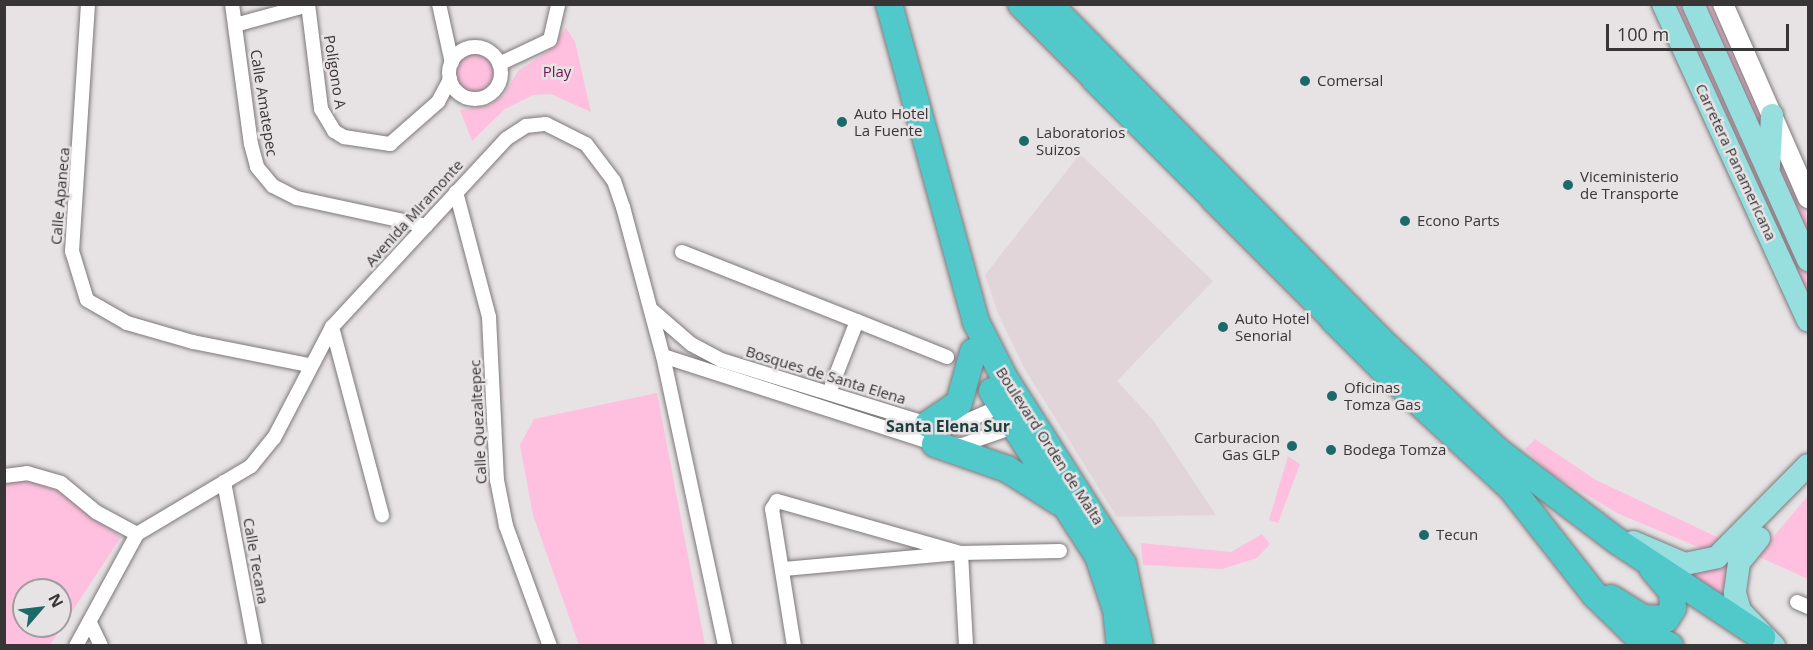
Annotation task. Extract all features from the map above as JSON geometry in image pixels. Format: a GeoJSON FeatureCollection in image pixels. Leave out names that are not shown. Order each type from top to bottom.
{"type":"FeatureCollection","features":[{"type":"Feature","properties":{"kind":"highway","name":"Boulevard Orden de Malta"},"geometry":{"type":"LineString","coordinates":[[874,4],[953,301],[973,352],[1007,416],[1071,510],[1109,585],[1120,645]]}},
{"type":"Feature","properties":{"kind":"highway","name":"Boulevard Orden de Malta"},"geometry":{"type":"LineString","coordinates":[[889,4],[976,322],[1005,379],[1122,564],[1140,645]]}},
{"type":"Feature","properties":{"kind":"highway"},"geometry":{"type":"LineString","coordinates":[[1021,4],[1382,368],[1511,488],[1595,595],[1647,645]]}},
{"type":"Feature","properties":{"kind":"highway"},"geometry":{"type":"LineString","coordinates":[[1049,4],[1456,413],[1667,583],[1674,608],[1666,619],[1652,621],[1618,604],[1566,558]]}},
{"type":"Feature","properties":{"kind":"highway"},"geometry":{"type":"LineString","coordinates":[[973,352],[959,403],[931,434],[1007,469],[1071,510]]}},
{"type":"Feature","properties":{"kind":"highway"},"geometry":{"type":"LineString","coordinates":[[1607,533],[1768,641]]}},
{"type":"Feature","properties":{"kind":"highway"},"geometry":{"type":"LineString","coordinates":[[1595,595],[1632,626],[1670,645]]}},
{"type":"Feature","properties":{"kind":"main road","name":"Carretera Panamericana"},"geometry":{"type":"LineString","coordinates":[[1663,4],[1809,320]]}},
{"type":"Feature","properties":{"kind":"main road","name":"Carretera Panamericana"},"geometry":{"type":"LineString","coordinates":[[1693,4],[1809,260]]}},
{"type":"Feature","properties":{"kind":"main road"},"geometry":{"type":"LineString","coordinates":[[1769,170],[1772,115]]}},
{"type":"Feature","properties":{"kind":"main road"},"geometry":{"type":"LineString","coordinates":[[1607,533],[1685,564],[1703,563],[1739,542],[1809,465]]}},
{"type":"Feature","properties":{"kind":"main road"},"geometry":{"type":"LineString","coordinates":[[1768,641],[1740,611],[1735,581],[1739,563],[1809,484]]}},
{"type":"Feature","properties":{"kind":"street","name":"Calle Apaneca"},"geometry":{"type":"LineString","coordinates":[[88,4],[72,251],[87,300],[127,322],[171,336],[308,365]]}},
{"type":"Feature","properties":{"kind":"street","name":"Calle Amatepec"},"geometry":{"type":"LineString","coordinates":[[232,4],[251,144],[257,167],[273,186],[297,198],[426,226]]}},
{"type":"Feature","properties":{"kind":"street"},"geometry":{"type":"LineString","coordinates":[[439,4],[443,32],[452,63],[450,79],[458,93],[473,99]]}},
{"type":"Feature","properties":{"kind":"street"},"geometry":{"type":"LineString","coordinates":[[499,64],[550,40],[558,4]]}},
{"type":"Feature","properties":{"kind":"street"},"geometry":{"type":"LineString","coordinates":[[1723,4],[1809,198]]}},
{"type":"Feature","properties":{"kind":"street","name":"Polígono A"},"geometry":{"type":"LineString","coordinates":[[236,25],[308,5],[321,109],[334,131],[390,144],[438,102],[450,79]]}},
{"type":"Feature","properties":{"kind":"street"},"geometry":{"type":"LineString","coordinates":[[443,32],[458,45],[478,48],[499,64]]}},
{"type":"Feature","properties":{"kind":"street"},"geometry":{"type":"LineString","coordinates":[[452,63],[462,51],[478,48]]}},
{"type":"Feature","properties":{"kind":"street"},"geometry":{"type":"LineString","coordinates":[[438,102],[473,99],[494,91],[499,64]]}},
{"type":"Feature","properties":{"kind":"street","name":"Avenida Miramonte"},"geometry":{"type":"LineString","coordinates":[[137,534],[251,466],[274,438],[308,365],[332,327],[456,192],[526,126],[546,124],[571,133],[614,181],[663,356],[725,645]]}},
{"type":"Feature","properties":{"kind":"street","name":"Calle Quezaltepec"},"geometry":{"type":"LineString","coordinates":[[456,192],[489,317],[497,480],[506,526],[550,645]]}},
{"type":"Feature","properties":{"kind":"street"},"geometry":{"type":"LineString","coordinates":[[682,252],[947,357]]}},
{"type":"Feature","properties":{"kind":"street","name":"Bosques de Santa Elena"},"geometry":{"type":"LineString","coordinates":[[652,311],[706,353],[829,393],[962,445],[1007,416]]}},
{"type":"Feature","properties":{"kind":"street"},"geometry":{"type":"LineString","coordinates":[[829,393],[857,321]]}},
{"type":"Feature","properties":{"kind":"street"},"geometry":{"type":"LineString","coordinates":[[332,327],[382,515]]}},
{"type":"Feature","properties":{"kind":"street","name":"Bosques de Santa Elena"},"geometry":{"type":"LineString","coordinates":[[663,356],[931,434],[955,426],[1007,416]]}},
{"type":"Feature","properties":{"kind":"street"},"geometry":{"type":"LineString","coordinates":[[4,476],[27,473],[61,483],[96,512],[137,534],[76,645]]}},
{"type":"Feature","properties":{"kind":"street","name":"Calle Tecana"},"geometry":{"type":"LineString","coordinates":[[224,482],[255,645]]}},
{"type":"Feature","properties":{"kind":"street"},"geometry":{"type":"LineString","coordinates":[[794,645],[784,569],[772,509],[780,500],[961,553]]}},
{"type":"Feature","properties":{"kind":"street"},"geometry":{"type":"LineString","coordinates":[[784,569],[961,553],[1059,551]]}},
{"type":"Feature","properties":{"kind":"street"},"geometry":{"type":"LineString","coordinates":[[961,553],[966,645]]}},
{"type":"Feature","properties":{"kind":"street"},"geometry":{"type":"LineString","coordinates":[[90,623],[101,645]]}},
{"type":"Feature","properties":{"kind":"shaded area"},"geometry":{"type":"Polygon","coordinates":[[[1080,154],[1213,281],[1117,381],[1153,420],[1216,515],[1117,517],[1024,368],[997,311],[985,275],[1080,154]]]}},
{"type":"Feature","properties":{"kind":"green space"},"geometry":{"type":"Polygon","coordinates":[[[1672,5],[1684,5],[1808,275],[1808,298],[1672,5]]]}},
{"type":"Feature","properties":{"kind":"green space"},"geometry":{"type":"Polygon","coordinates":[[[1700,5],[1711,5],[1760,110],[1764,140],[1700,5]]]}},
{"type":"Feature","properties":{"kind":"green space","name":"Play"},"geometry":{"type":"Polygon","coordinates":[[[566,28],[575,42],[591,112],[551,94],[533,95],[505,109],[472,141],[460,110],[490,105],[504,95],[518,71],[548,51],[566,28]]]}},
{"type":"Feature","properties":{"kind":"green space"},"geometry":{"type":"Polygon","coordinates":[[[475,53],[489,59],[495,73],[489,87],[475,93],[461,87],[455,73],[461,59],[475,53]]]}},
{"type":"Feature","properties":{"kind":"green space"},"geometry":{"type":"Polygon","coordinates":[[[1777,145],[1808,218],[1808,237],[1775,171],[1777,145]]]}},
{"type":"Feature","properties":{"kind":"green space"},"geometry":{"type":"Polygon","coordinates":[[[657,393],[705,645],[579,645],[533,515],[520,445],[534,419],[657,393]]]}},
{"type":"Feature","properties":{"kind":"green space"},"geometry":{"type":"Polygon","coordinates":[[[1535,439],[1596,480],[1719,538],[1742,533],[1710,552],[1619,514],[1550,473],[1525,449],[1535,439]]]}},
{"type":"Feature","properties":{"kind":"green space"},"geometry":{"type":"Polygon","coordinates":[[[1288,456],[1300,464],[1278,523],[1269,520],[1288,456]]]}},
{"type":"Feature","properties":{"kind":"green space"},"geometry":{"type":"Polygon","coordinates":[[[29,479],[62,493],[121,537],[72,612],[72,578],[12,578],[12,638],[55,638],[50,645],[5,646],[5,483],[29,479]]]}},
{"type":"Feature","properties":{"kind":"green space"},"geometry":{"type":"Polygon","coordinates":[[[1808,496],[1808,579],[1757,556],[1808,496]]]}},
{"type":"Feature","properties":{"kind":"green space"},"geometry":{"type":"Polygon","coordinates":[[[1262,534],[1270,544],[1257,558],[1222,569],[1143,565],[1141,543],[1231,552],[1262,534]]]}},
{"type":"Feature","properties":{"kind":"green space"},"geometry":{"type":"Polygon","coordinates":[[[1736,552],[1726,575],[1726,601],[1688,574],[1736,552]]]}},
{"type":"Feature","properties":{"kind":"place","name":"Comersal"},"geometry":{"type":"Point","coordinates":[1305,81]}},
{"type":"Feature","properties":{"kind":"place","name":"Auto Hotel La Fuente"},"geometry":{"type":"Point","coordinates":[842,122]}},
{"type":"Feature","properties":{"kind":"place","name":"Laboratorios Suizos"},"geometry":{"type":"Point","coordinates":[1024,141]}},
{"type":"Feature","properties":{"kind":"place","name":"Viceministerio de Transporte"},"geometry":{"type":"Point","coordinates":[1568,185]}},
{"type":"Feature","properties":{"kind":"place","name":"Econo Parts"},"geometry":{"type":"Point","coordinates":[1405,221]}},
{"type":"Feature","properties":{"kind":"place","name":"Auto Hotel Senorial"},"geometry":{"type":"Point","coordinates":[1223,327]}},
{"type":"Feature","properties":{"kind":"place","name":"Oficinas Tomza Gas"},"geometry":{"type":"Point","coordinates":[1332,396]}},
{"type":"Feature","properties":{"kind":"place","name":"Carburacion Gas GLP"},"geometry":{"type":"Point","coordinates":[1292,446]}},
{"type":"Feature","properties":{"kind":"place","name":"Bodega Tomza"},"geometry":{"type":"Point","coordinates":[1331,450]}},
{"type":"Feature","properties":{"kind":"place","name":"Tecun"},"geometry":{"type":"Point","coordinates":[1424,535]}},
{"type":"Feature","properties":{"kind":"district","name":"Santa Elena Sur"},"geometry":{"type":"Point","coordinates":[948,426]}}]}
